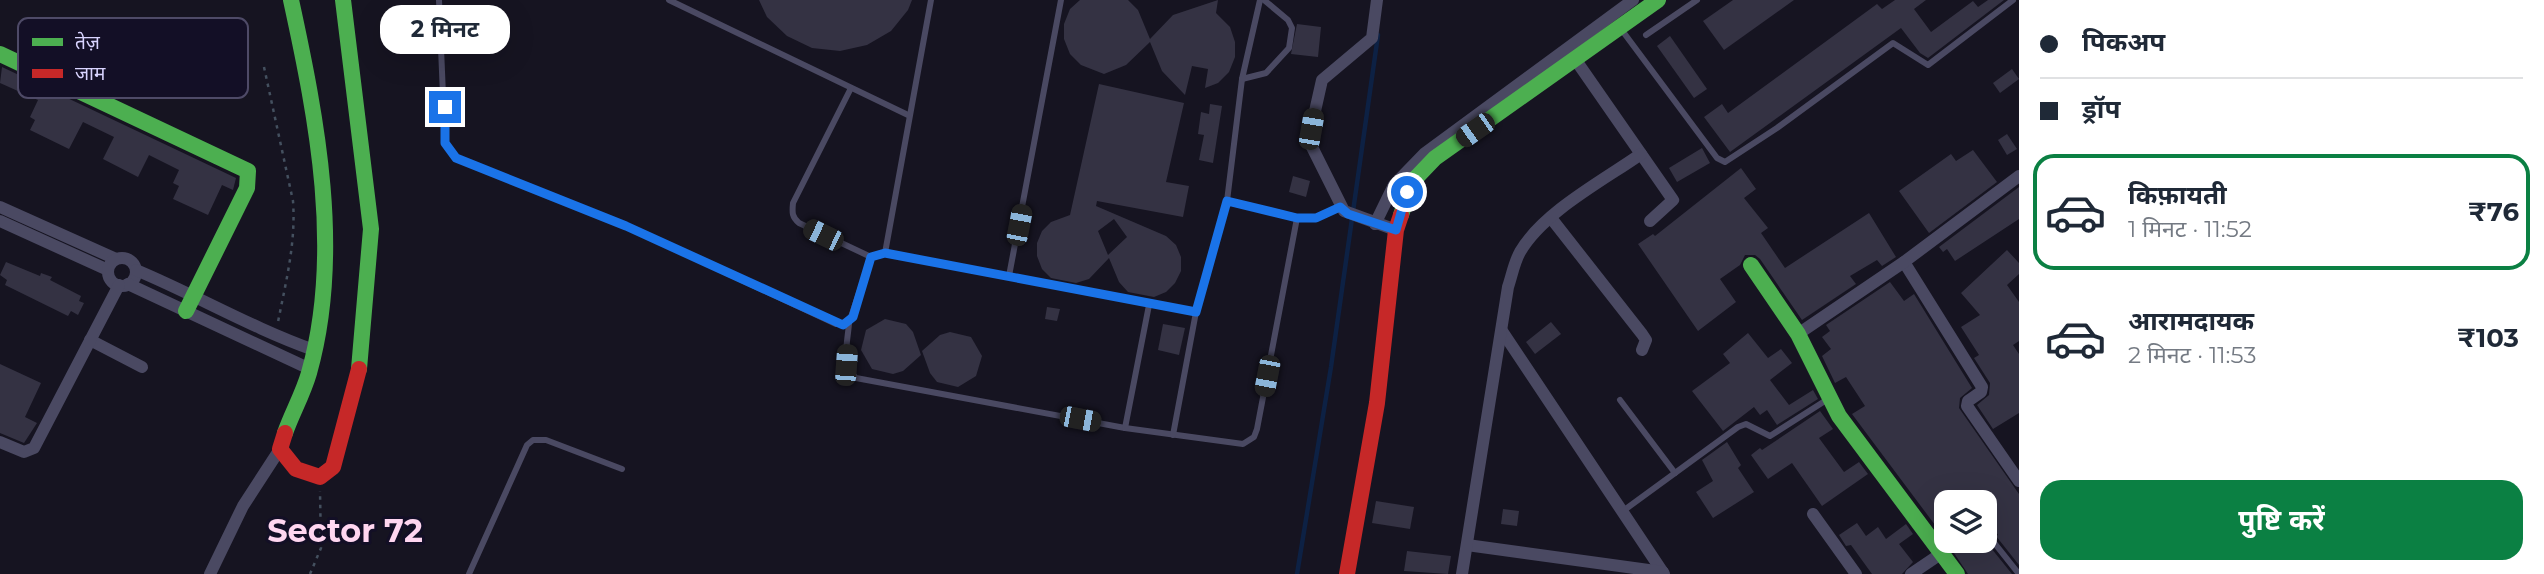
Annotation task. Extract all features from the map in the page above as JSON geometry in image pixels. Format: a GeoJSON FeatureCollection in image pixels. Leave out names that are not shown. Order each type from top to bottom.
{"type":"FeatureCollection","features":[{"type":"Feature","properties":{"kind":"street"},"geometry":{"type":"LineString","coordinates":[[210,574],[243,506],[280,449],[310,369],[314,350],[320,303],[324,208],[312,91],[291,0]]}},
{"type":"Feature","properties":{"kind":"street"},"geometry":{"type":"LineString","coordinates":[[280,449],[295,468],[305,475],[320,477],[332,467],[359,373],[370,251],[365,158],[343,0]]}},
{"type":"Feature","properties":{"kind":"street"},"geometry":{"type":"LineString","coordinates":[[1377,0],[1372,38],[1322,80],[1313,115],[1311,147],[1350,213],[1396,230]]}},
{"type":"Feature","properties":{"kind":"street"},"geometry":{"type":"LineString","coordinates":[[1375,224],[1394,185],[1424,153],[1633,0]]}},
{"type":"Feature","properties":{"kind":"street"},"geometry":{"type":"LineString","coordinates":[[1347,574],[1377,403],[1396,230],[1407,192],[1435,158],[1658,0]]}},
{"type":"Feature","properties":{"kind":"street"},"geometry":{"type":"LineString","coordinates":[[0,54],[18,63]]}},
{"type":"Feature","properties":{"kind":"street"},"geometry":{"type":"LineString","coordinates":[[1575,59],[1673,200],[1650,221]]}},
{"type":"Feature","properties":{"kind":"street"},"geometry":{"type":"LineString","coordinates":[[92,98],[248,172],[247,188],[186,311]]}},
{"type":"Feature","properties":{"kind":"street"},"geometry":{"type":"LineString","coordinates":[[1462,574],[1516,262],[1527,243],[1550,218],[1641,154]]}},
{"type":"Feature","properties":{"kind":"street"},"geometry":{"type":"LineString","coordinates":[[1798,334],[1904,262],[2019,176]]}},
{"type":"Feature","properties":{"kind":"street"},"geometry":{"type":"LineString","coordinates":[[0,206],[112,265]]}},
{"type":"Feature","properties":{"kind":"street"},"geometry":{"type":"LineString","coordinates":[[1550,218],[1642,334],[1646,340],[1642,350]]}},
{"type":"Feature","properties":{"kind":"street"},"geometry":{"type":"LineString","coordinates":[[0,221],[112,265],[129,260],[136,270],[194,294],[275,336],[314,350]]}},
{"type":"Feature","properties":{"kind":"street"},"geometry":{"type":"LineString","coordinates":[[1904,262],[1982,387],[1982,392],[1968,401],[1967,406],[2019,481]]}},
{"type":"Feature","properties":{"kind":"street"},"geometry":{"type":"LineString","coordinates":[[112,265],[111,279],[310,369]]}},
{"type":"Feature","properties":{"kind":"street"},"geometry":{"type":"LineString","coordinates":[[1751,265],[1798,334],[1839,415],[1934,542]]}},
{"type":"Feature","properties":{"kind":"street"},"geometry":{"type":"LineString","coordinates":[[0,442],[24,452],[34,448],[90,340],[123,284],[134,279],[136,270]]}},
{"type":"Feature","properties":{"kind":"street"},"geometry":{"type":"LineString","coordinates":[[1502,331],[1664,573]]}},
{"type":"Feature","properties":{"kind":"street"},"geometry":{"type":"LineString","coordinates":[[90,340],[142,368]]}},
{"type":"Feature","properties":{"kind":"street"},"geometry":{"type":"LineString","coordinates":[[1813,514],[1856,574]]}},
{"type":"Feature","properties":{"kind":"street"},"geometry":{"type":"LineString","coordinates":[[1467,545],[1664,573]]}},
{"type":"Feature","properties":{"kind":"street"},"geometry":{"type":"LineString","coordinates":[[1911,574],[1942,553],[1957,574]]}},
{"type":"Feature","properties":{"kind":"lane"},"geometry":{"type":"LineString","coordinates":[[439,0],[445,143],[456,158],[626,226],[836,324],[849,323]]}},
{"type":"Feature","properties":{"kind":"lane"},"geometry":{"type":"LineString","coordinates":[[669,0],[908,115]]}},
{"type":"Feature","properties":{"kind":"lane"},"geometry":{"type":"LineString","coordinates":[[885,253],[931,0]]}},
{"type":"Feature","properties":{"kind":"lane"},"geometry":{"type":"LineString","coordinates":[[1009,276],[1061,0]]}},
{"type":"Feature","properties":{"kind":"lane"},"geometry":{"type":"LineString","coordinates":[[1173,435],[1196,312],[1227,201],[1242,79],[1262,0],[1288,20],[1292,28],[1289,48],[1266,73],[1242,79]]}},
{"type":"Feature","properties":{"kind":"lane"},"geometry":{"type":"LineString","coordinates":[[1646,35],[1697,0]]}},
{"type":"Feature","properties":{"kind":"lane"},"geometry":{"type":"LineString","coordinates":[[1620,27],[1717,158],[1725,162],[1777,128],[1893,43],[1928,65],[2013,0]]}},
{"type":"Feature","properties":{"kind":"lane"},"geometry":{"type":"LineString","coordinates":[[851,88],[793,203],[793,218],[799,223],[871,257],[885,253],[1196,312]]}},
{"type":"Feature","properties":{"kind":"lane"},"geometry":{"type":"LineString","coordinates":[[1227,201],[1297,218],[1350,213]]}},
{"type":"Feature","properties":{"kind":"lane"},"geometry":{"type":"LineString","coordinates":[[871,257],[849,323],[846,365],[856,377],[1125,428],[1243,444],[1254,437],[1297,218]]}},
{"type":"Feature","properties":{"kind":"lane"},"geometry":{"type":"LineString","coordinates":[[1125,428],[1149,305]]}},
{"type":"Feature","properties":{"kind":"lane"},"geometry":{"type":"LineString","coordinates":[[1623,511],[1738,427],[1746,424],[1770,436],[1830,398]]}},
{"type":"Feature","properties":{"kind":"lane"},"geometry":{"type":"LineString","coordinates":[[1620,400],[1675,473]]}},
{"type":"Feature","properties":{"kind":"lane"},"geometry":{"type":"LineString","coordinates":[[469,574],[527,445],[533,440],[546,440],[622,469]]}},
{"type":"Feature","properties":{"kind":"lane"},"geometry":{"type":"LineString","coordinates":[[1997,546],[2019,574]]}},
{"type":"Feature","properties":{"kind":"path"},"geometry":{"type":"LineString","coordinates":[[264,67],[293,201],[295,222],[293,249],[275,336]]}},
{"type":"Feature","properties":{"kind":"path"},"geometry":{"type":"LineString","coordinates":[[310,574],[321,548],[320,477]]}},
{"type":"Feature","properties":{"kind":"building"},"geometry":{"type":"Polygon","coordinates":[[[759,0],[912,0],[908,10],[891,31],[867,45],[840,51],[812,48],[787,36],[767,17],[759,0]]]}},
{"type":"Feature","properties":{"kind":"building"},"geometry":{"type":"Polygon","coordinates":[[[1080,0],[1128,0],[1138,10],[1150,39],[1173,15],[1218,0],[1216,13],[1230,27],[1235,42],[1235,57],[1229,72],[1218,83],[1205,88],[1208,69],[1192,66],[1185,95],[1162,71],[1150,42],[1126,65],[1104,74],[1081,65],[1070,54],[1064,39],[1064,24],[1070,9],[1080,0]]]}},
{"type":"Feature","properties":{"kind":"building"},"geometry":{"type":"Polygon","coordinates":[[[1733,0],[1794,0],[1724,50],[1703,21],[1733,0]]]}},
{"type":"Feature","properties":{"kind":"building"},"geometry":{"type":"Polygon","coordinates":[[[1895,0],[1926,0],[1914,9],[1931,32],[1973,1],[1978,7],[1988,0],[2004,0],[1928,58],[1920,53],[1901,28],[1730,152],[1704,117],[1722,104],[1728,113],[1877,4],[1882,9],[1895,0]]]}},
{"type":"Feature","properties":{"kind":"building"},"geometry":{"type":"Polygon","coordinates":[[[1297,24],[1321,27],[1318,57],[1291,54],[1297,24]]]}},
{"type":"Feature","properties":{"kind":"building"},"geometry":{"type":"Polygon","coordinates":[[[1670,36],[1707,89],[1694,98],[1657,46],[1670,36]]]}},
{"type":"Feature","properties":{"kind":"building"},"geometry":{"type":"Polygon","coordinates":[[[2,67],[18,75],[18,91],[0,83],[2,67]]]}},
{"type":"Feature","properties":{"kind":"building"},"geometry":{"type":"Polygon","coordinates":[[[2012,69],[2019,79],[2000,93],[1993,83],[2012,69]]]}},
{"type":"Feature","properties":{"kind":"building"},"geometry":{"type":"Polygon","coordinates":[[[1099,84],[1184,103],[1166,182],[1189,186],[1183,217],[1097,201],[1096,206],[1166,236],[1176,245],[1181,257],[1181,271],[1166,292],[1154,297],[1128,292],[1119,282],[1109,258],[1089,279],[1076,283],[1051,278],[1042,269],[1037,256],[1037,243],[1042,231],[1051,222],[1070,215],[1099,84]],[[1114,219],[1098,231],[1108,255],[1127,237],[1114,219]]]}},
{"type":"Feature","properties":{"kind":"building"},"geometry":{"type":"Polygon","coordinates":[[[34,98],[67,98],[236,178],[233,190],[222,185],[208,215],[173,199],[179,186],[173,183],[179,170],[149,155],[138,177],[103,159],[114,137],[83,122],[69,149],[30,130],[35,120],[30,117],[38,100],[34,98]]]}},
{"type":"Feature","properties":{"kind":"building"},"geometry":{"type":"Polygon","coordinates":[[[1210,104],[1222,106],[1213,163],[1199,160],[1204,135],[1198,134],[1201,112],[1209,114],[1210,104]]]}},
{"type":"Feature","properties":{"kind":"building"},"geometry":{"type":"Polygon","coordinates":[[[2007,134],[2017,149],[2007,155],[1998,140],[2007,134]]]}},
{"type":"Feature","properties":{"kind":"building"},"geometry":{"type":"Polygon","coordinates":[[[1702,148],[1710,163],[1677,182],[1669,168],[1702,148]]]}},
{"type":"Feature","properties":{"kind":"building"},"geometry":{"type":"Polygon","coordinates":[[[1973,150],[1997,182],[1929,233],[1899,191],[1951,154],[1956,161],[1973,150]]]}},
{"type":"Feature","properties":{"kind":"building"},"geometry":{"type":"Polygon","coordinates":[[[1741,168],[1756,189],[1744,198],[1768,228],[1761,233],[1785,268],[1869,213],[1896,257],[1882,266],[1877,260],[1850,276],[1856,284],[1802,320],[1760,259],[1755,255],[1745,255],[1740,265],[1720,279],[1736,302],[1698,331],[1638,244],[1653,234],[1655,236],[1741,168]]]}},
{"type":"Feature","properties":{"kind":"building"},"geometry":{"type":"Polygon","coordinates":[[[1293,176],[1310,181],[1306,197],[1289,192],[1293,176]]]}},
{"type":"Feature","properties":{"kind":"building"},"geometry":{"type":"Polygon","coordinates":[[[2019,187],[2019,219],[1955,261],[1947,249],[1943,252],[1939,247],[2019,187]]]}},
{"type":"Feature","properties":{"kind":"building"},"geometry":{"type":"Polygon","coordinates":[[[2007,250],[2019,263],[2019,274],[2007,285],[2019,302],[2019,341],[2013,345],[2019,354],[2019,413],[1993,429],[1977,405],[1989,395],[1990,383],[1974,358],[1979,355],[1961,327],[1980,315],[1961,293],[2007,250]]]}},
{"type":"Feature","properties":{"kind":"building"},"geometry":{"type":"Polygon","coordinates":[[[6,262],[40,276],[41,273],[52,277],[50,280],[81,296],[79,301],[84,303],[78,315],[71,311],[68,316],[5,285],[7,280],[0,275],[6,262]]]}},
{"type":"Feature","properties":{"kind":"building"},"geometry":{"type":"Polygon","coordinates":[[[1890,282],[1904,301],[1914,294],[1972,388],[1960,398],[1959,408],[2019,494],[2019,565],[1997,537],[1997,490],[1934,490],[1934,524],[1852,414],[1865,406],[1846,377],[1835,383],[1822,356],[1831,349],[1822,337],[1830,331],[1826,325],[1890,282]]]}},
{"type":"Feature","properties":{"kind":"building"},"geometry":{"type":"Polygon","coordinates":[[[1047,307],[1060,309],[1057,321],[1045,319],[1047,307]]]}},
{"type":"Feature","properties":{"kind":"building"},"geometry":{"type":"Polygon","coordinates":[[[885,319],[906,324],[913,332],[921,355],[903,371],[893,374],[872,369],[861,350],[866,330],[885,319]]]}},
{"type":"Feature","properties":{"kind":"building"},"geometry":{"type":"Polygon","coordinates":[[[1551,322],[1561,334],[1535,354],[1526,342],[1551,322]]]}},
{"type":"Feature","properties":{"kind":"building"},"geometry":{"type":"Polygon","coordinates":[[[1163,324],[1185,328],[1179,355],[1158,350],[1163,324]]]}},
{"type":"Feature","properties":{"kind":"building"},"geometry":{"type":"Polygon","coordinates":[[[950,332],[971,337],[982,356],[976,376],[958,387],[937,382],[930,373],[922,351],[940,335],[950,332]]]}},
{"type":"Feature","properties":{"kind":"building"},"geometry":{"type":"Polygon","coordinates":[[[1748,333],[1768,358],[1781,349],[1792,363],[1770,380],[1789,405],[1813,390],[1818,399],[1777,425],[1767,410],[1760,415],[1754,407],[1723,431],[1692,391],[1730,363],[1723,354],[1748,333]]]}},
{"type":"Feature","properties":{"kind":"building"},"geometry":{"type":"Polygon","coordinates":[[[0,364],[41,383],[25,417],[37,423],[24,443],[0,433],[0,364]]]}},
{"type":"Feature","properties":{"kind":"building"},"geometry":{"type":"Polygon","coordinates":[[[1820,411],[1833,429],[1819,438],[1844,472],[1859,462],[1868,474],[1822,506],[1792,463],[1768,479],[1751,455],[1820,411]]]}},
{"type":"Feature","properties":{"kind":"building"},"geometry":{"type":"Polygon","coordinates":[[[1727,442],[1741,465],[1738,468],[1754,492],[1713,518],[1696,492],[1713,481],[1702,460],[1727,442]]]}},
{"type":"Feature","properties":{"kind":"building"},"geometry":{"type":"Polygon","coordinates":[[[1376,501],[1414,507],[1410,529],[1372,523],[1376,501]]]}},
{"type":"Feature","properties":{"kind":"building"},"geometry":{"type":"Polygon","coordinates":[[[1503,509],[1519,511],[1517,526],[1501,524],[1503,509]]]}},
{"type":"Feature","properties":{"kind":"building"},"geometry":{"type":"Polygon","coordinates":[[[1857,523],[1866,536],[1878,527],[1886,539],[1906,524],[1913,534],[1899,544],[1913,562],[1902,574],[1872,574],[1851,545],[1846,546],[1839,535],[1857,523]]]}},
{"type":"Feature","properties":{"kind":"building"},"geometry":{"type":"Polygon","coordinates":[[[1407,551],[1451,556],[1448,574],[1404,571],[1407,551]]]}},
{"type":"Feature","properties":{"kind":"building"},"geometry":{"type":"Polygon","coordinates":[[[1954,553],[1995,553],[2012,574],[1968,574],[1954,553]]]}},
{"type":"Feature","properties":{"kind":"waterway"},"geometry":{"type":"LineString","coordinates":[[1297,574],[1331,367],[1378,35]]}},
{"type":"Feature","properties":{"kind":"traffic: fast"},"geometry":{"type":"LineString","coordinates":[[285,433],[307,381],[319,327],[325,234],[317,139],[291,0]]}},
{"type":"Feature","properties":{"kind":"traffic: fast"},"geometry":{"type":"LineString","coordinates":[[343,0],[371,229],[359,369]]}},
{"type":"Feature","properties":{"kind":"traffic: fast"},"geometry":{"type":"LineString","coordinates":[[1401,215],[1412,182],[1435,158],[1658,0]]}},
{"type":"Feature","properties":{"kind":"traffic: fast"},"geometry":{"type":"LineString","coordinates":[[0,54],[18,62]]}},
{"type":"Feature","properties":{"kind":"traffic: fast"},"geometry":{"type":"LineString","coordinates":[[93,98],[248,171],[247,188],[186,311]]}},
{"type":"Feature","properties":{"kind":"traffic: fast"},"geometry":{"type":"LineString","coordinates":[[1751,265],[1798,334],[1839,416],[1957,574]]}},
{"type":"Feature","properties":{"kind":"traffic: jam"},"geometry":{"type":"LineString","coordinates":[[1347,574],[1377,403],[1396,230],[1401,215]]}},
{"type":"Feature","properties":{"kind":"traffic: jam"},"geometry":{"type":"LineString","coordinates":[[285,433],[280,449],[296,469],[320,477],[333,467],[359,369]]}},
{"type":"Feature","properties":{"kind":"district","name":"Sector 72"},"geometry":{"type":"Point","coordinates":[345,530]}},
{"type":"Feature","properties":{"kind":"route"},"geometry":{"type":"LineString","coordinates":[[445,107],[445,143],[456,158],[626,226],[843,325],[849,323],[853,317],[871,257],[876,253],[1196,312],[1227,201],[1297,218],[1316,218],[1340,207],[1348,214],[1396,230],[1407,192]]}}]}
